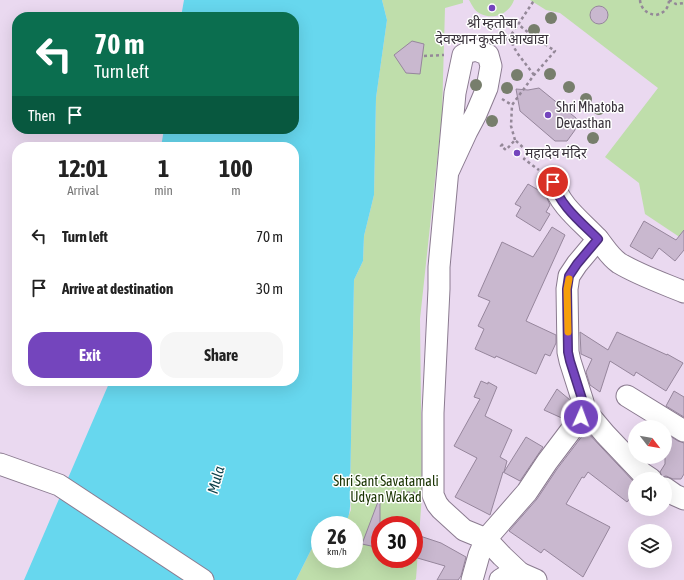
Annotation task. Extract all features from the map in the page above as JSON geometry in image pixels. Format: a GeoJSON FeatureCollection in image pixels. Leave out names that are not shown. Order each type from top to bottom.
{"type":"FeatureCollection","features":[{"type":"Feature","properties":{"kind":"street"},"geometry":{"type":"LineString","coordinates":[[448,172],[487,88],[491,66],[488,55],[476,50],[463,55],[456,93],[448,172],[439,267],[433,413],[433,495],[441,509],[464,530],[486,539],[502,556],[528,577]]}},
{"type":"Feature","properties":{"kind":"street"},"geometry":{"type":"LineString","coordinates":[[553,182],[558,194],[568,209],[598,239],[608,253],[617,262],[684,292]]}},
{"type":"Feature","properties":{"kind":"street"},"geometry":{"type":"LineString","coordinates":[[472,580],[479,555],[486,539],[527,492],[547,462],[581,417],[584,409],[568,352],[567,289],[569,276],[598,239]]}},
{"type":"Feature","properties":{"kind":"street"},"geometry":{"type":"LineString","coordinates":[[628,396],[684,431]]}},
{"type":"Feature","properties":{"kind":"street"},"geometry":{"type":"LineString","coordinates":[[584,409],[605,434],[641,472]]}},
{"type":"Feature","properties":{"kind":"street"},"geometry":{"type":"LineString","coordinates":[[0,464],[59,485],[203,580]]}},
{"type":"Feature","properties":{"kind":"street"},"geometry":{"type":"LineString","coordinates":[[672,493],[684,499]]}},
{"type":"Feature","properties":{"kind":"street"},"geometry":{"type":"LineString","coordinates":[[500,580],[508,575],[528,577]]}},
{"type":"Feature","properties":{"kind":"path"},"geometry":{"type":"LineString","coordinates":[[534,75],[513,46],[511,35],[535,0]]}},
{"type":"Feature","properties":{"kind":"path"},"geometry":{"type":"LineString","coordinates":[[640,0],[641,6],[647,13],[656,15],[665,11],[669,0],[676,4],[684,3]]}},
{"type":"Feature","properties":{"kind":"path"},"geometry":{"type":"LineString","coordinates":[[518,24],[555,51],[534,75],[512,105],[511,126],[514,140],[529,153],[523,158],[553,182]]}},
{"type":"Feature","properties":{"kind":"path"},"geometry":{"type":"LineString","coordinates":[[505,101],[512,105]]}},
{"type":"Feature","properties":{"kind":"path"},"geometry":{"type":"LineString","coordinates":[[503,144],[501,146],[506,150],[514,140]]}},
{"type":"Feature","properties":{"kind":"green space","name":"Shri Sant Savatamali Udyan Wakad"},"geometry":{"type":"Polygon","coordinates":[[[382,0],[463,0],[463,3],[445,8],[442,115],[420,319],[422,494],[420,516],[371,516],[371,568],[417,568],[416,579],[296,580],[311,550],[311,568],[363,568],[363,516],[348,516],[351,510],[350,494],[354,280],[363,261],[364,236],[374,195],[376,98],[387,20],[382,0]]]}},
{"type":"Feature","properties":{"kind":"green space","name":"श्री म्हतोबा देवस्थान कुस्ती आखाडा"},"geometry":{"type":"Polygon","coordinates":[[[469,0],[514,0],[512,5],[500,15],[490,16],[477,12],[469,0]]]}},
{"type":"Feature","properties":{"kind":"green space"},"geometry":{"type":"Polygon","coordinates":[[[530,0],[684,0],[684,240],[645,214],[639,183],[605,157],[658,88],[560,13],[546,10],[530,0]]]}},
{"type":"Feature","properties":{"kind":"water","name":"Mula"},"geometry":{"type":"Polygon","coordinates":[[[184,0],[382,0],[387,20],[376,98],[374,195],[364,236],[363,261],[354,280],[350,512],[348,516],[311,516],[311,550],[296,580],[24,580],[108,386],[299,386],[299,142],[162,142],[163,134],[299,134],[299,12],[182,12],[184,0]]]}},
{"type":"Feature","properties":{"kind":"building"},"geometry":{"type":"Polygon","coordinates":[[[599,6],[605,9],[608,15],[605,21],[599,24],[593,21],[590,15],[593,9],[599,6]]]}},
{"type":"Feature","properties":{"kind":"building"},"geometry":{"type":"Polygon","coordinates":[[[412,41],[424,44],[420,74],[406,73],[394,55],[412,41]]]}},
{"type":"Feature","properties":{"kind":"building","name":"Shri Mhatoba Devasthan"},"geometry":{"type":"Polygon","coordinates":[[[539,88],[576,118],[575,130],[567,141],[555,141],[520,111],[516,89],[528,90],[539,88]]]}},
{"type":"Feature","properties":{"kind":"building"},"geometry":{"type":"Polygon","coordinates":[[[528,184],[545,194],[550,205],[546,212],[550,214],[540,231],[516,216],[521,207],[515,204],[528,184]]]}},
{"type":"Feature","properties":{"kind":"building"},"geometry":{"type":"Polygon","coordinates":[[[644,221],[676,240],[684,230],[684,250],[675,261],[659,248],[652,259],[630,246],[644,221]]]}},
{"type":"Feature","properties":{"kind":"building"},"geometry":{"type":"Polygon","coordinates":[[[552,227],[565,235],[526,321],[556,335],[556,343],[550,356],[545,354],[536,374],[496,356],[495,358],[475,349],[484,329],[478,326],[490,301],[478,296],[502,242],[533,257],[552,227]]]}},
{"type":"Feature","properties":{"kind":"building"},"geometry":{"type":"Polygon","coordinates":[[[580,332],[608,350],[617,332],[667,354],[683,363],[666,391],[636,372],[634,376],[610,361],[600,392],[590,385],[586,372],[592,359],[581,354],[580,332]]]}},
{"type":"Feature","properties":{"kind":"building"},"geometry":{"type":"Polygon","coordinates":[[[481,381],[488,384],[488,382],[497,387],[485,416],[512,430],[500,457],[507,461],[504,472],[526,437],[543,447],[520,481],[503,472],[490,515],[455,497],[477,458],[454,446],[480,399],[474,397],[481,381]]]}},
{"type":"Feature","properties":{"kind":"building"},"geometry":{"type":"Polygon","coordinates":[[[557,389],[570,400],[572,408],[564,419],[544,410],[557,389]]]}},
{"type":"Feature","properties":{"kind":"building"},"geometry":{"type":"Polygon","coordinates":[[[674,391],[684,397],[684,417],[666,406],[674,391]]]}},
{"type":"Feature","properties":{"kind":"building"},"geometry":{"type":"Polygon","coordinates":[[[586,431],[628,476],[627,502],[588,472],[584,478],[582,477],[566,504],[610,527],[583,577],[544,549],[541,553],[509,531],[537,499],[557,469],[586,431]]]}},
{"type":"Feature","properties":{"kind":"building"},"geometry":{"type":"Polygon","coordinates":[[[672,437],[684,443],[684,474],[681,479],[672,479],[672,472],[660,472],[665,464],[672,464],[672,437]]]}},
{"type":"Feature","properties":{"kind":"building"},"geometry":{"type":"Polygon","coordinates":[[[379,499],[380,516],[373,516],[379,499]]]}},
{"type":"Feature","properties":{"kind":"building"},"geometry":{"type":"Polygon","coordinates":[[[371,520],[371,546],[363,544],[371,520]]]}},
{"type":"Feature","properties":{"kind":"building"},"geometry":{"type":"Polygon","coordinates":[[[423,537],[441,543],[466,557],[461,576],[458,580],[437,580],[445,566],[423,560],[423,537]]]}},
{"type":"Feature","properties":{"kind":"slow traffic"},"geometry":{"type":"LineString","coordinates":[[568,332],[567,289],[569,279]]}},
{"type":"Feature","properties":{"kind":"place","name":"श्री म्हतोबा देवस्थान कुस्ती आखाडा"},"geometry":{"type":"Point","coordinates":[492,8]}},
{"type":"Feature","properties":{"kind":"place","name":"Shri Mhatoba Devasthan"},"geometry":{"type":"Point","coordinates":[548,115]}},
{"type":"Feature","properties":{"kind":"place","name":"महादेव मंदिर"},"geometry":{"type":"Point","coordinates":[517,153]}},
{"type":"Feature","properties":{"kind":"route"},"geometry":{"type":"LineString","coordinates":[[553,182],[558,194],[568,209],[598,239],[569,276],[567,289],[568,352],[583,402],[584,409],[581,417]]}}]}
